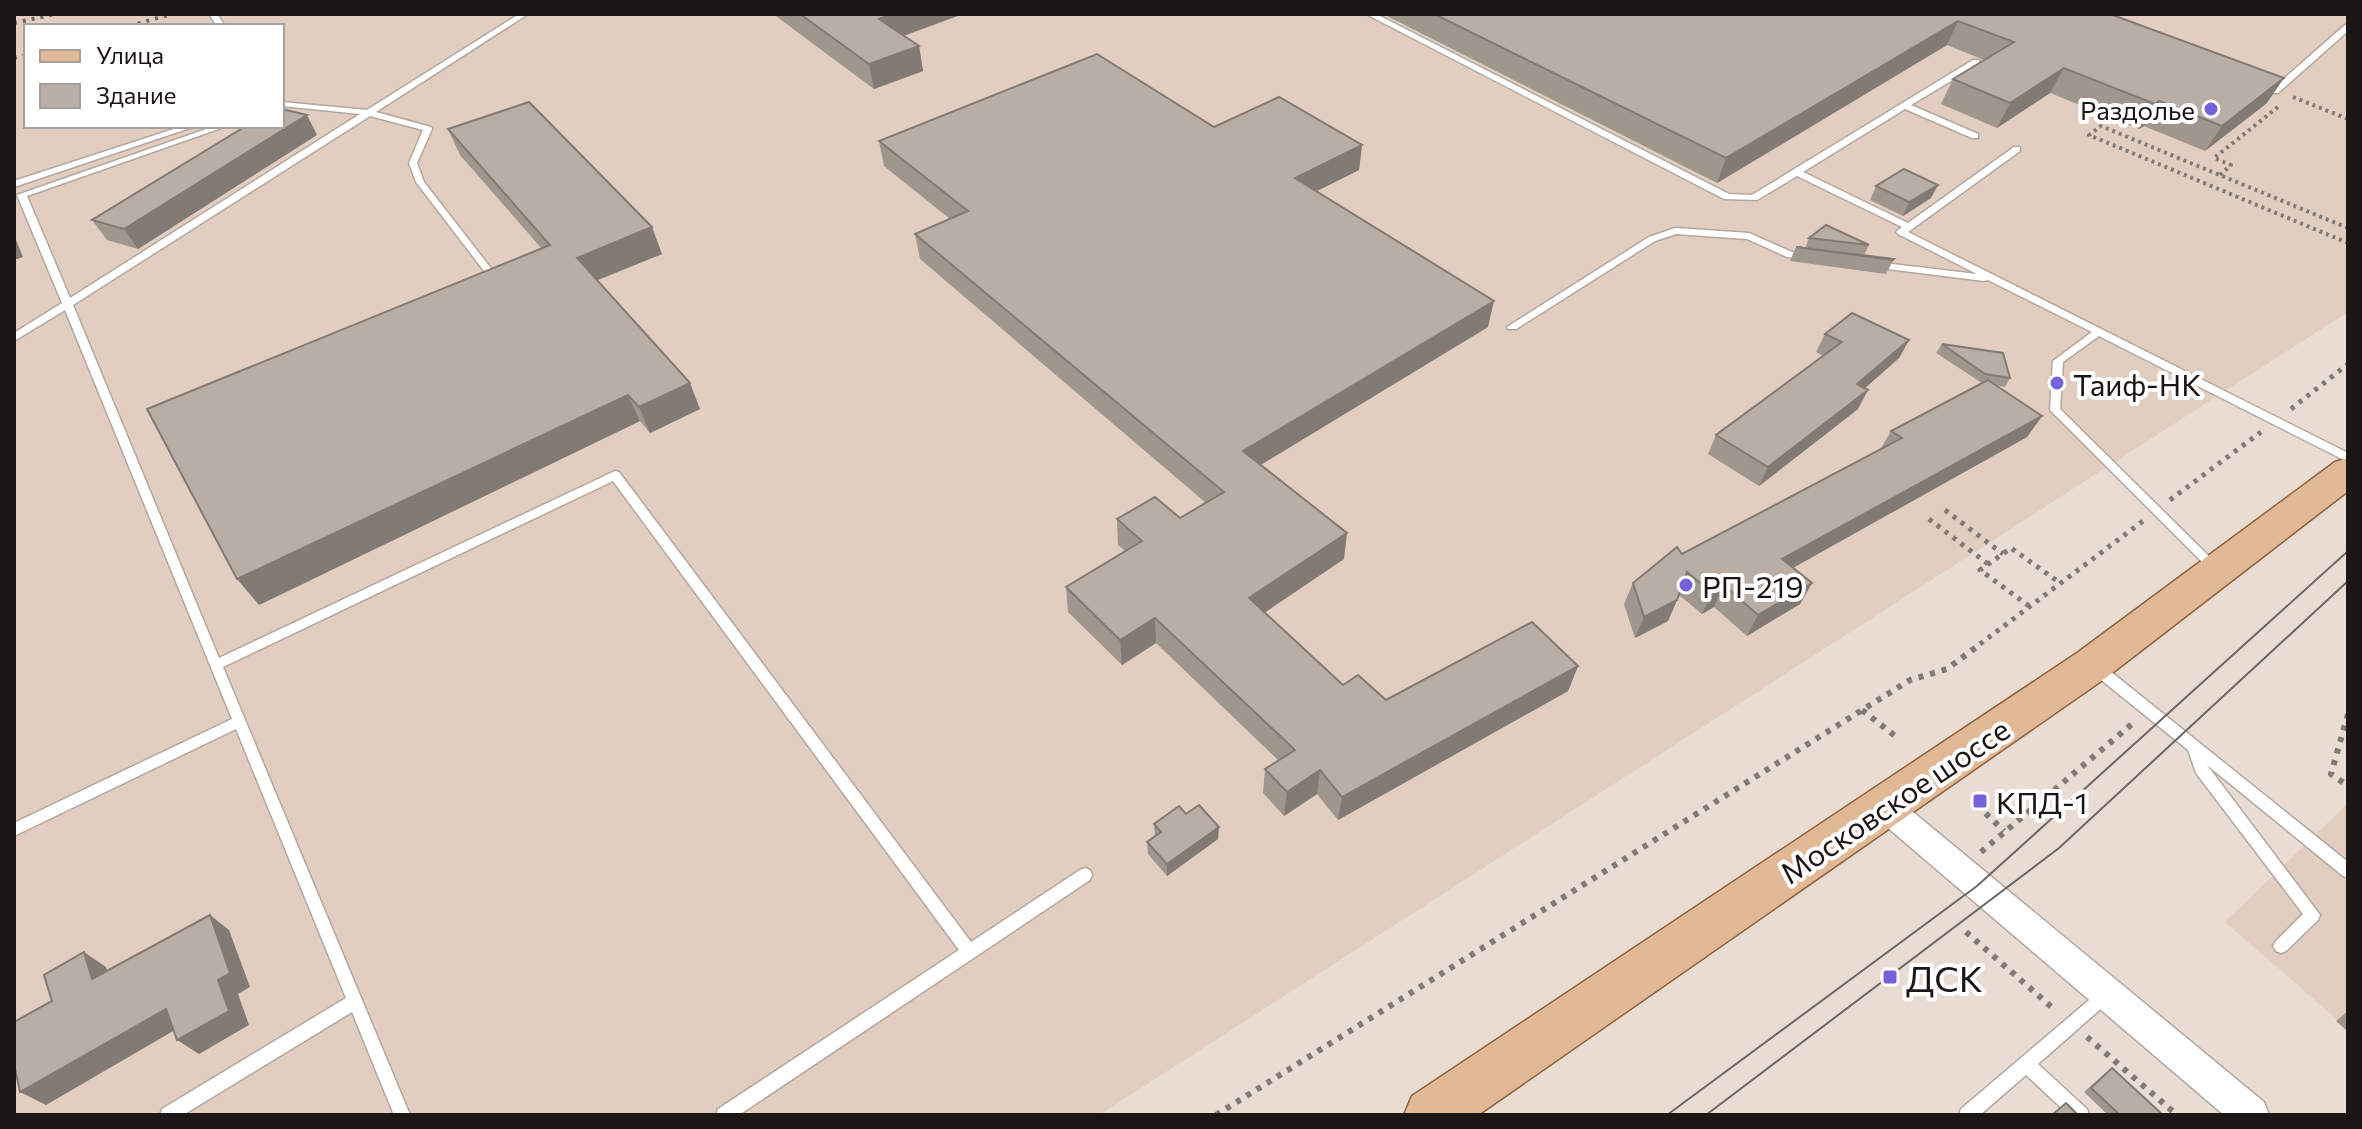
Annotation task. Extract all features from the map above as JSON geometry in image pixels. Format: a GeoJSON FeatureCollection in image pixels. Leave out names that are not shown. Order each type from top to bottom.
{"type":"FeatureCollection","features":[{"type":"Feature","properties":{"kind":"main road","name":"Московское шоссе"},"geometry":{"type":"LineString","coordinates":[[1431,1115],[2092,665],[2348,471]]}},
{"type":"Feature","properties":{"kind":"street"},"geometry":{"type":"LineString","coordinates":[[1885,807],[2251,1115]]}},
{"type":"Feature","properties":{"kind":"lane"},"geometry":{"type":"LineString","coordinates":[[14,338],[524,14]]}},
{"type":"Feature","properties":{"kind":"lane"},"geometry":{"type":"LineString","coordinates":[[1370,14],[1727,197],[1754,198],[1976,62]]}},
{"type":"Feature","properties":{"kind":"lane"},"geometry":{"type":"LineString","coordinates":[[2275,91],[2348,27]]}},
{"type":"Feature","properties":{"kind":"lane"},"geometry":{"type":"LineString","coordinates":[[284,104],[370,113],[428,129],[413,163],[420,182],[497,282]]}},
{"type":"Feature","properties":{"kind":"lane"},"geometry":{"type":"LineString","coordinates":[[1906,106],[1975,136]]}},
{"type":"Feature","properties":{"kind":"lane"},"geometry":{"type":"LineString","coordinates":[[14,184],[186,128]]}},
{"type":"Feature","properties":{"kind":"lane"},"geometry":{"type":"LineString","coordinates":[[217,128],[22,195],[402,1115]]}},
{"type":"Feature","properties":{"kind":"lane"},"geometry":{"type":"LineString","coordinates":[[2017,149],[1901,232],[2348,458]]}},
{"type":"Feature","properties":{"kind":"lane"},"geometry":{"type":"LineString","coordinates":[[1798,173],[1908,226]]}},
{"type":"Feature","properties":{"kind":"lane"},"geometry":{"type":"LineString","coordinates":[[1512,327],[1652,239],[1675,231],[1749,236],[1790,255],[1822,259]]}},
{"type":"Feature","properties":{"kind":"lane"},"geometry":{"type":"LineString","coordinates":[[1869,264],[1995,279]]}},
{"type":"Feature","properties":{"kind":"lane"},"geometry":{"type":"LineString","coordinates":[[2099,332],[2058,361],[2055,410],[2218,571]]}},
{"type":"Feature","properties":{"kind":"lane"},"geometry":{"type":"LineString","coordinates":[[216,665],[615,475],[969,952]]}},
{"type":"Feature","properties":{"kind":"lane"},"geometry":{"type":"LineString","coordinates":[[2092,665],[2348,871]]}},
{"type":"Feature","properties":{"kind":"lane"},"geometry":{"type":"LineString","coordinates":[[14,830],[240,721]]}},
{"type":"Feature","properties":{"kind":"lane"},"geometry":{"type":"LineString","coordinates":[[2194,747],[2201,769],[2313,915],[2281,946]]}},
{"type":"Feature","properties":{"kind":"lane"},"geometry":{"type":"LineString","coordinates":[[724,1115],[1085,875]]}},
{"type":"Feature","properties":{"kind":"lane"},"geometry":{"type":"LineString","coordinates":[[1967,1115],[2107,994]]}},
{"type":"Feature","properties":{"kind":"lane"},"geometry":{"type":"LineString","coordinates":[[168,1115],[356,1001]]}},
{"type":"Feature","properties":{"kind":"lane"},"geometry":{"type":"LineString","coordinates":[[2026,1064],[2081,1115]]}},
{"type":"Feature","properties":{"kind":"path"},"geometry":{"type":"LineString","coordinates":[[2275,91],[2348,119]]}},
{"type":"Feature","properties":{"kind":"path"},"geometry":{"type":"LineString","coordinates":[[2220,175],[2231,165],[2214,158],[2280,105]]}},
{"type":"Feature","properties":{"kind":"path"},"geometry":{"type":"LineString","coordinates":[[2348,228],[2101,126],[2089,135],[2348,243]]}},
{"type":"Feature","properties":{"kind":"path"},"geometry":{"type":"LineString","coordinates":[[1216,1115],[1910,680],[1947,669],[2348,364]]}},
{"type":"Feature","properties":{"kind":"path"},"geometry":{"type":"LineString","coordinates":[[1945,510],[2003,554]]}},
{"type":"Feature","properties":{"kind":"path"},"geometry":{"type":"LineString","coordinates":[[1929,519],[1988,564]]}},
{"type":"Feature","properties":{"kind":"path"},"geometry":{"type":"LineString","coordinates":[[2029,606],[1980,570],[2011,548],[2060,583]]}},
{"type":"Feature","properties":{"kind":"path"},"geometry":{"type":"LineString","coordinates":[[1862,710],[1899,739]]}},
{"type":"Feature","properties":{"kind":"path"},"geometry":{"type":"LineString","coordinates":[[1960,871],[2149,710]]}},
{"type":"Feature","properties":{"kind":"path"},"geometry":{"type":"LineString","coordinates":[[2348,714],[2331,774],[2348,786]]}},
{"type":"Feature","properties":{"kind":"path"},"geometry":{"type":"LineString","coordinates":[[1977,805],[2004,831]]}},
{"type":"Feature","properties":{"kind":"shaded area"},"geometry":{"type":"Polygon","coordinates":[[[14,14],[2348,14],[2348,312],[1099,1115],[14,1115],[14,14]]]}},
{"type":"Feature","properties":{"kind":"shaded area"},"geometry":{"type":"Polygon","coordinates":[[[2348,803],[2348,1029],[2225,922],[2348,803]]]}},
{"type":"Feature","properties":{"kind":"building"},"geometry":{"type":"Polygon","coordinates":[[[800,14],[892,14],[879,19],[919,46],[869,64],[800,14]]]}},
{"type":"Feature","properties":{"kind":"building"},"geometry":{"type":"Polygon","coordinates":[[[1434,14],[2110,14],[2284,78],[2222,126],[2159,101],[2155,104],[2064,68],[2010,103],[1953,79],[2014,42],[1958,21],[1726,158],[1434,14]]]}},
{"type":"Feature","properties":{"kind":"building"},"geometry":{"type":"Polygon","coordinates":[[[1097,54],[1214,127],[1279,97],[1362,145],[1295,178],[1494,301],[1243,451],[1347,533],[1249,598],[1343,685],[1358,675],[1386,700],[1532,622],[1578,666],[1342,797],[1320,770],[1287,792],[1265,769],[1295,750],[1155,618],[1120,640],[1066,587],[1142,541],[1117,519],[1155,497],[1180,518],[1224,492],[915,234],[968,211],[879,141],[1097,54]]]}},
{"type":"Feature","properties":{"kind":"building"},"geometry":{"type":"Polygon","coordinates":[[[529,102],[652,227],[577,258],[690,383],[639,407],[628,395],[237,579],[147,409],[550,245],[448,129],[529,102]]]}},
{"type":"Feature","properties":{"kind":"building"},"geometry":{"type":"Polygon","coordinates":[[[284,109],[307,115],[124,229],[92,220],[243,128],[284,128],[284,109]]]}},
{"type":"Feature","properties":{"kind":"building"},"geometry":{"type":"Polygon","coordinates":[[[1904,169],[1938,185],[1909,202],[1876,186],[1904,169]]]}},
{"type":"Feature","properties":{"kind":"building"},"geometry":{"type":"Polygon","coordinates":[[[1826,225],[1869,245],[1809,238],[1826,225]]]}},
{"type":"Feature","properties":{"kind":"building"},"geometry":{"type":"Polygon","coordinates":[[[1796,247],[1894,259],[1893,260],[1796,247]]]}},
{"type":"Feature","properties":{"kind":"building"},"geometry":{"type":"Polygon","coordinates":[[[1852,313],[1909,340],[1857,384],[1868,390],[1768,467],[1716,435],[1842,342],[1825,334],[1852,313]]]}},
{"type":"Feature","properties":{"kind":"building"},"geometry":{"type":"Polygon","coordinates":[[[1942,344],[2003,353],[2010,378],[1985,374],[1942,344]]]}},
{"type":"Feature","properties":{"kind":"building"},"geometry":{"type":"Polygon","coordinates":[[[1988,380],[2042,416],[1782,559],[1812,583],[1758,615],[1724,585],[1712,593],[1687,572],[1677,600],[1644,617],[1633,583],[1677,547],[1682,554],[1902,438],[1891,431],[1988,380]]]}},
{"type":"Feature","properties":{"kind":"building"},"geometry":{"type":"Polygon","coordinates":[[[1199,805],[1219,827],[1167,864],[1147,842],[1161,832],[1154,824],[1179,806],[1186,814],[1199,805]]]}},
{"type":"Feature","properties":{"kind":"building"},"geometry":{"type":"Polygon","coordinates":[[[210,915],[230,973],[218,980],[229,1011],[177,1040],[166,1009],[20,1092],[14,1064],[14,1022],[52,1001],[44,975],[84,952],[92,979],[210,915]]]}},
{"type":"Feature","properties":{"kind":"building"},"geometry":{"type":"Polygon","coordinates":[[[2112,1068],[2163,1115],[2120,1115],[2091,1088],[2112,1068]]]}},
{"type":"Feature","properties":{"kind":"building"},"geometry":{"type":"Polygon","coordinates":[[[2066,1103],[2078,1115],[2052,1115],[2066,1103]]]}},
{"type":"Feature","properties":{"kind":"tram line"},"geometry":{"type":"LineString","coordinates":[[1667,1115],[1977,886],[2348,551]]}},
{"type":"Feature","properties":{"kind":"tram line"},"geometry":{"type":"LineString","coordinates":[[1706,1115],[2059,848],[2348,581]]}},
{"type":"Feature","properties":{"kind":"railway"},"geometry":{"type":"LineString","coordinates":[[14,23],[55,14]]}},
{"type":"Feature","properties":{"kind":"railway"},"geometry":{"type":"LineString","coordinates":[[136,24],[172,14]]}},
{"type":"Feature","properties":{"kind":"railway"},"geometry":{"type":"LineString","coordinates":[[14,58],[24,56]]}},
{"type":"Feature","properties":{"kind":"place","name":"Раздолье"},"geometry":{"type":"Point","coordinates":[2211,109]}},
{"type":"Feature","properties":{"kind":"place","name":"Таиф-НК"},"geometry":{"type":"Point","coordinates":[2057,383]}},
{"type":"Feature","properties":{"kind":"place","name":"РП-219"},"geometry":{"type":"Point","coordinates":[1686,585]}},
{"type":"Feature","properties":{"kind":"place","name":"КПД-1"},"geometry":{"type":"Point","coordinates":[1980,801]}},
{"type":"Feature","properties":{"kind":"place","name":"ДСК"},"geometry":{"type":"Point","coordinates":[1890,977]}}]}
